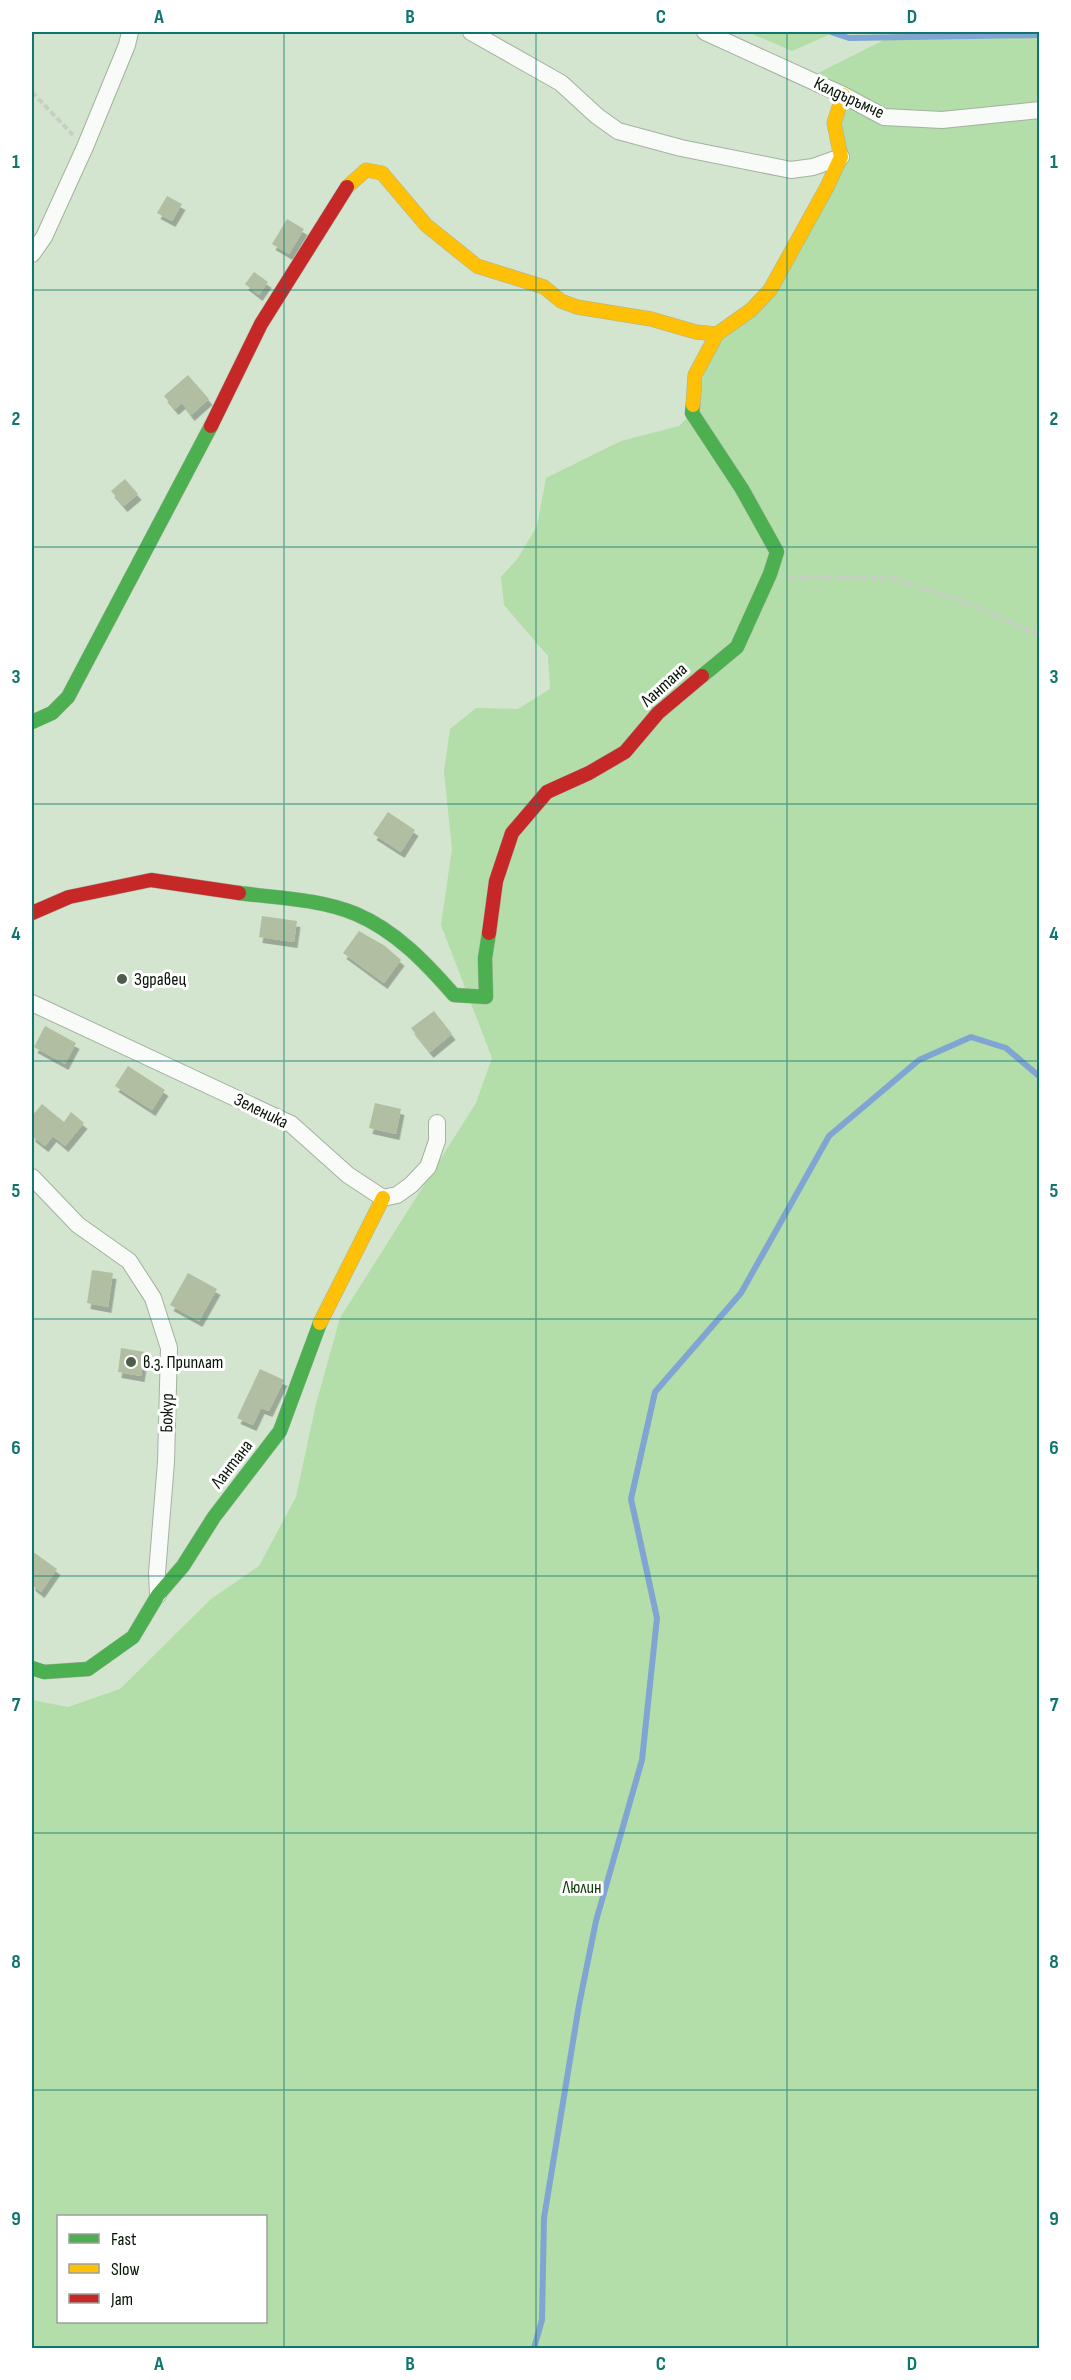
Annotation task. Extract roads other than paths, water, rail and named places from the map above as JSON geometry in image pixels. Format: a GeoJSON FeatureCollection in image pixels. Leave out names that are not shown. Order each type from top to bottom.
{"type":"FeatureCollection","features":[{"type":"Feature","properties":{"kind":"street"},"geometry":{"type":"LineString","coordinates":[[32,254],[44,237],[85,147],[127,45],[130,32]]}},
{"type":"Feature","properties":{"kind":"street"},"geometry":{"type":"LineString","coordinates":[[471,32],[561,83],[597,116],[618,131],[681,148],[791,170],[813,167],[841,157]]}},
{"type":"Feature","properties":{"kind":"street","name":"Калдъръмче"},"geometry":{"type":"LineString","coordinates":[[705,32],[843,95],[884,117],[942,120],[1040,110]]}},
{"type":"Feature","properties":{"kind":"street"},"geometry":{"type":"LineString","coordinates":[[780,578],[777,552],[742,489],[692,413],[695,375],[717,334],[751,310],[770,290],[841,157],[834,123],[843,95]]}},
{"type":"Feature","properties":{"kind":"street"},"geometry":{"type":"LineString","coordinates":[[32,722],[52,713],[69,697],[187,474],[261,324],[343,191],[366,170],[382,173],[426,225],[477,266],[544,287],[561,302],[577,307],[651,319],[696,332],[717,334]]}},
{"type":"Feature","properties":{"kind":"street","name":"Лантана"},"geometry":{"type":"LineString","coordinates":[[32,913],[69,897],[151,880],[325,905],[356,914],[393,935],[426,962],[454,995],[486,997],[485,958],[495,881],[512,833],[547,792],[589,773],[626,752],[658,713],[737,648],[770,574],[777,552]]}},
{"type":"Feature","properties":{"kind":"street","name":"Зеленика"},"geometry":{"type":"LineString","coordinates":[[32,1003],[291,1124],[348,1175],[382,1198]]}},
{"type":"Feature","properties":{"kind":"street"},"geometry":{"type":"LineString","coordinates":[[382,1198],[397,1196],[428,1167],[438,1141],[437,1123]]}},
{"type":"Feature","properties":{"kind":"street","name":"Божур"},"geometry":{"type":"LineString","coordinates":[[32,1177],[78,1225],[129,1261],[153,1298],[169,1347],[166,1462],[157,1573],[158,1595]]}},
{"type":"Feature","properties":{"kind":"street","name":"Лантана"},"geometry":{"type":"LineString","coordinates":[[32,1668],[44,1672],[88,1669],[133,1637],[158,1595],[183,1566],[214,1517],[280,1431],[321,1318],[382,1198]]}},
{"type":"Feature","properties":{"kind":"waterway"},"geometry":{"type":"LineString","coordinates":[[831,32],[849,38],[1040,35]]}},
{"type":"Feature","properties":{"kind":"waterway"},"geometry":{"type":"LineString","coordinates":[[534,2348],[542,2320],[544,2218],[579,2005],[596,1921],[642,1760],[657,1618],[631,1499],[655,1392],[741,1293],[829,1136],[919,1060],[971,1037],[1006,1048],[1040,1077]]}},
{"type":"Feature","properties":{"kind":"place","name":"Здравец"},"geometry":{"type":"Point","coordinates":[122,979]}},
{"type":"Feature","properties":{"kind":"place","name":"в.з. Приплат"},"geometry":{"type":"Point","coordinates":[131,1362]}},
{"type":"Feature","properties":{"kind":"park label","name":"Люлин"},"geometry":{"type":"Point","coordinates":[582,1887]}}]}
